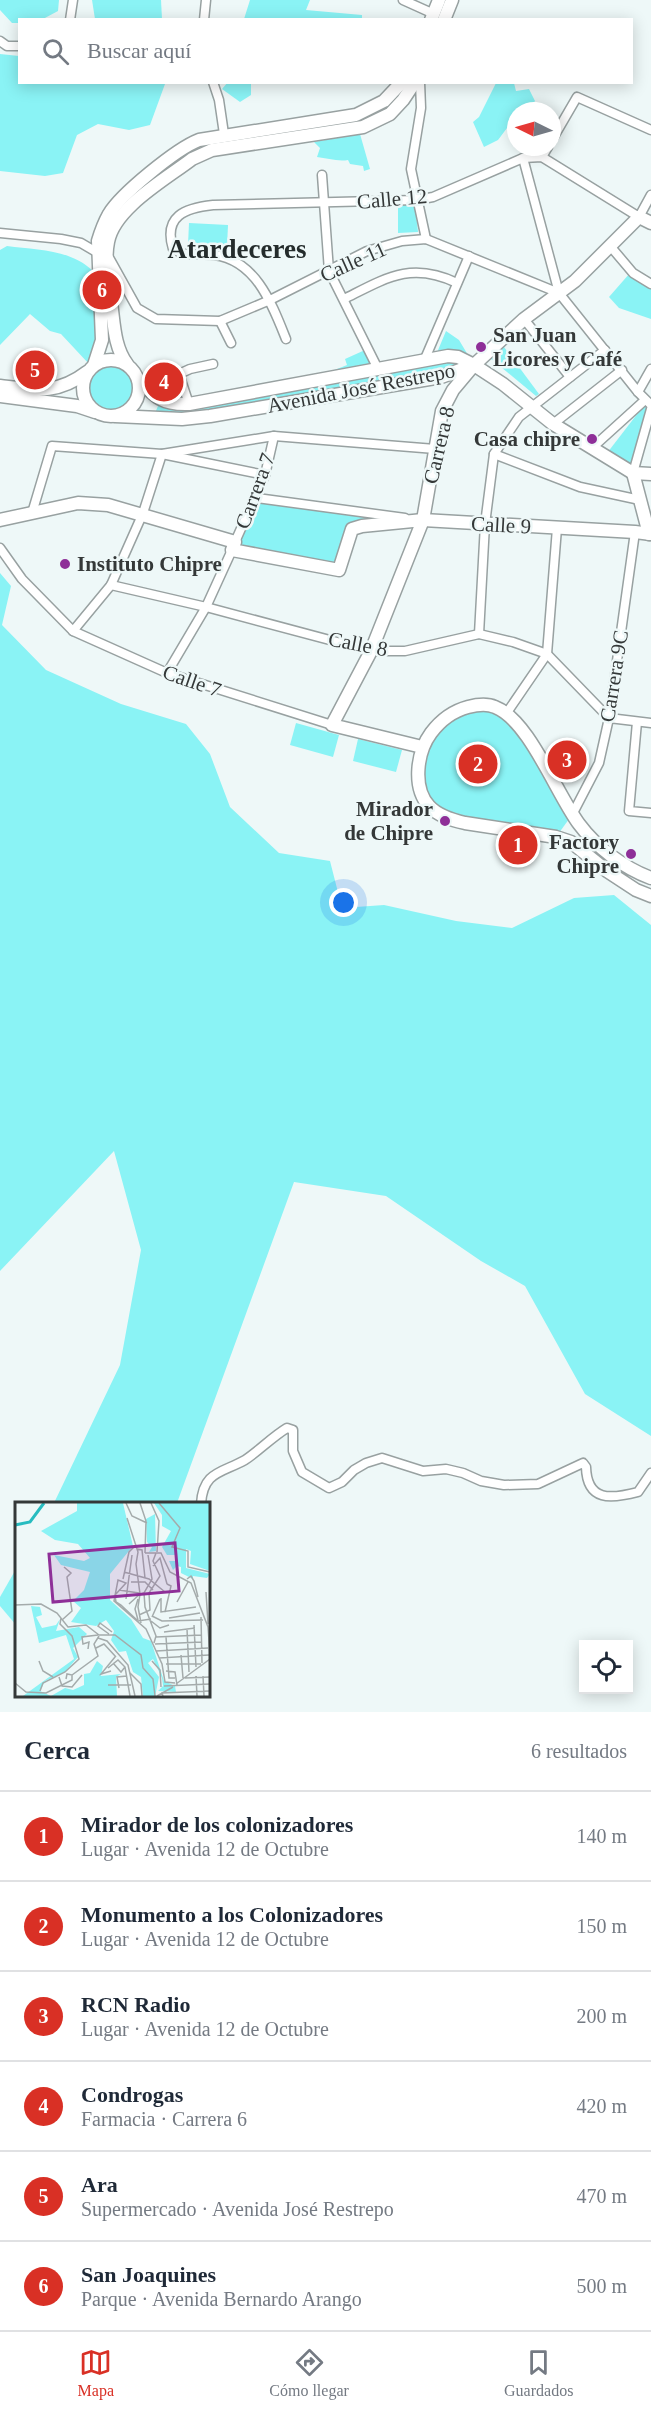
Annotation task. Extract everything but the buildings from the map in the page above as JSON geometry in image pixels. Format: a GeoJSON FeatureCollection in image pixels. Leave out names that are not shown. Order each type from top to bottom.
{"type":"FeatureCollection","features":[{"type":"Feature","properties":{"kind":"main road"},"geometry":{"type":"LineString","coordinates":[[437,18],[439,0]]}},
{"type":"Feature","properties":{"kind":"main road"},"geometry":{"type":"LineString","coordinates":[[437,18],[452,0]]}},
{"type":"Feature","properties":{"kind":"main road"},"geometry":{"type":"LineString","coordinates":[[99,413],[92,409],[84,395],[84,379],[91,368],[103,332],[102,228],[118,202],[188,144],[224,135],[356,116],[384,101],[400,84]]}},
{"type":"Feature","properties":{"kind":"main road"},"geometry":{"type":"LineString","coordinates":[[0,396],[77,406],[115,416],[130,410],[140,387],[138,379],[122,357],[102,253],[121,215],[192,159],[212,150],[363,127],[390,114],[416,84]]}},
{"type":"Feature","properties":{"kind":"main road"},"geometry":{"type":"LineString","coordinates":[[639,217],[651,223]]}},
{"type":"Feature","properties":{"kind":"main road","name":"Carrera 8"},"geometry":{"type":"LineString","coordinates":[[332,725],[371,651],[423,520],[442,411],[453,390],[474,365],[611,247],[639,217]]}},
{"type":"Feature","properties":{"kind":"main road","name":"Avenida José Restrepo"},"geometry":{"type":"LineString","coordinates":[[138,379],[166,403],[189,404],[448,356],[458,357],[474,365]]}},
{"type":"Feature","properties":{"kind":"main road"},"geometry":{"type":"LineString","coordinates":[[0,386],[45,391],[68,384],[91,368],[111,359],[127,364]]}},
{"type":"Feature","properties":{"kind":"main road"},"geometry":{"type":"LineString","coordinates":[[474,365],[503,384],[553,424],[633,473],[651,474]]}},
{"type":"Feature","properties":{"kind":"main road","name":"Avenida José Restrepo"},"geometry":{"type":"LineString","coordinates":[[115,416],[182,419],[210,416],[441,377],[474,365]]}},
{"type":"Feature","properties":{"kind":"main road"},"geometry":{"type":"LineString","coordinates":[[633,473],[650,537]]}},
{"type":"Feature","properties":{"kind":"main road"},"geometry":{"type":"LineString","coordinates":[[0,520],[78,502],[108,505],[143,513],[234,546]]}},
{"type":"Feature","properties":{"kind":"main road","name":"Calle 9"},"geometry":{"type":"LineString","coordinates":[[234,546],[339,570],[352,529],[362,526],[423,520],[635,532],[650,537]]}},
{"type":"Feature","properties":{"kind":"main road"},"geometry":{"type":"LineString","coordinates":[[651,878],[629,868],[610,854],[581,826],[572,815],[525,734],[506,714],[487,705],[464,708],[438,724],[422,747],[419,785],[423,796],[436,812],[454,820],[556,837],[571,842],[636,891],[651,896]]}},
{"type":"Feature","properties":{"kind":"main road","name":"Calle 7"},"geometry":{"type":"LineString","coordinates":[[332,725],[422,747]]}},
{"type":"Feature","properties":{"kind":"street"},"geometry":{"type":"LineString","coordinates":[[70,18],[73,0]]}},
{"type":"Feature","properties":{"kind":"street"},"geometry":{"type":"LineString","coordinates":[[204,18],[206,0]]}},
{"type":"Feature","properties":{"kind":"street"},"geometry":{"type":"LineString","coordinates":[[403,0],[437,18]]}},
{"type":"Feature","properties":{"kind":"street"},"geometry":{"type":"LineString","coordinates":[[0,41],[7,46],[18,46]]}},
{"type":"Feature","properties":{"kind":"street"},"geometry":{"type":"LineString","coordinates":[[214,84],[219,100],[224,135]]}},
{"type":"Feature","properties":{"kind":"street"},"geometry":{"type":"LineString","coordinates":[[417,84],[421,108],[411,169],[426,239]]}},
{"type":"Feature","properties":{"kind":"street"},"geometry":{"type":"LineString","coordinates":[[561,125],[577,97],[651,130]]}},
{"type":"Feature","properties":{"kind":"street"},"geometry":{"type":"LineString","coordinates":[[542,157],[639,217]]}},
{"type":"Feature","properties":{"kind":"street","name":"Calle 12"},"geometry":{"type":"LineString","coordinates":[[270,300],[249,271],[239,262],[212,255],[183,255],[173,249],[170,237],[174,221],[181,213],[194,207],[213,205],[417,201],[433,197],[523,158],[542,157]]}},
{"type":"Feature","properties":{"kind":"street"},"geometry":{"type":"LineString","coordinates":[[523,158],[559,293]]}},
{"type":"Feature","properties":{"kind":"street"},"geometry":{"type":"LineString","coordinates":[[322,175],[329,271],[378,369]]}},
{"type":"Feature","properties":{"kind":"street","name":"Carrera 8"},"geometry":{"type":"LineString","coordinates":[[639,217],[651,195]]}},
{"type":"Feature","properties":{"kind":"street"},"geometry":{"type":"LineString","coordinates":[[0,233],[71,241],[102,253]]}},
{"type":"Feature","properties":{"kind":"street","name":"Calle 11"},"geometry":{"type":"LineString","coordinates":[[102,253],[137,308],[144,314],[156,318],[220,321],[270,300],[367,251],[402,241],[426,239],[559,293],[649,405]]}},
{"type":"Feature","properties":{"kind":"street"},"geometry":{"type":"LineString","coordinates":[[611,247],[633,273],[651,284]]}},
{"type":"Feature","properties":{"kind":"street"},"geometry":{"type":"LineString","coordinates":[[424,361],[470,256]]}},
{"type":"Feature","properties":{"kind":"street"},"geometry":{"type":"LineString","coordinates":[[344,299],[396,275],[412,272],[438,274],[457,283]]}},
{"type":"Feature","properties":{"kind":"street"},"geometry":{"type":"LineString","coordinates":[[270,300],[286,339]]}},
{"type":"Feature","properties":{"kind":"street"},"geometry":{"type":"LineString","coordinates":[[524,320],[570,377]]}},
{"type":"Feature","properties":{"kind":"street"},"geometry":{"type":"LineString","coordinates":[[220,321],[231,343]]}},
{"type":"Feature","properties":{"kind":"street"},"geometry":{"type":"LineString","coordinates":[[479,634],[485,524],[494,454],[506,434],[531,407],[605,350]]}},
{"type":"Feature","properties":{"kind":"street"},"geometry":{"type":"LineString","coordinates":[[189,404],[178,374],[213,364]]}},
{"type":"Feature","properties":{"kind":"street"},"geometry":{"type":"LineString","coordinates":[[638,392],[651,369]]}},
{"type":"Feature","properties":{"kind":"street"},"geometry":{"type":"LineString","coordinates":[[553,424],[622,370]]}},
{"type":"Feature","properties":{"kind":"street"},"geometry":{"type":"LineString","coordinates":[[592,448],[649,405]]}},
{"type":"Feature","properties":{"kind":"street"},"geometry":{"type":"LineString","coordinates":[[633,473],[649,405]]}},
{"type":"Feature","properties":{"kind":"street"},"geometry":{"type":"LineString","coordinates":[[162,454],[274,436],[435,450]]}},
{"type":"Feature","properties":{"kind":"street","name":"Carrera 7"},"geometry":{"type":"LineString","coordinates":[[167,673],[206,607],[257,498],[274,436]]}},
{"type":"Feature","properties":{"kind":"street"},"geometry":{"type":"LineString","coordinates":[[32,513],[52,446],[162,454],[265,475]]}},
{"type":"Feature","properties":{"kind":"street"},"geometry":{"type":"LineString","coordinates":[[73,631],[111,585],[143,513],[162,454]]}},
{"type":"Feature","properties":{"kind":"street"},"geometry":{"type":"LineString","coordinates":[[494,454],[580,487],[640,500]]}},
{"type":"Feature","properties":{"kind":"street"},"geometry":{"type":"LineString","coordinates":[[257,498],[423,520]]}},
{"type":"Feature","properties":{"kind":"street"},"geometry":{"type":"LineString","coordinates":[[506,714],[547,654],[558,528]]}},
{"type":"Feature","properties":{"kind":"street","name":"Carrera 9C"},"geometry":{"type":"LineString","coordinates":[[572,815],[599,763],[609,718],[635,532]]}},
{"type":"Feature","properties":{"kind":"street","name":"Calle 7"},"geometry":{"type":"LineString","coordinates":[[0,548],[22,579],[73,631],[167,673],[332,725]]}},
{"type":"Feature","properties":{"kind":"street","name":"Calle 8"},"geometry":{"type":"LineString","coordinates":[[111,585],[206,607],[371,651],[405,651],[479,634],[547,654],[609,718]]}},
{"type":"Feature","properties":{"kind":"street"},"geometry":{"type":"LineString","coordinates":[[609,718],[651,723]]}},
{"type":"Feature","properties":{"kind":"street"},"geometry":{"type":"LineString","coordinates":[[637,722],[628,811],[651,813]]}},
{"type":"Feature","properties":{"kind":"street"},"geometry":{"type":"LineString","coordinates":[[201,1502],[205,1486],[218,1471],[244,1460],[287,1428],[293,1430],[293,1451],[302,1472],[329,1488],[342,1482],[354,1470],[366,1463],[382,1458],[423,1471],[446,1469],[481,1481],[504,1485],[538,1484],[583,1463],[586,1467],[586,1480],[591,1489],[603,1497],[638,1492],[651,1473]]}},
{"type":"Feature","properties":{"kind":"shaded area"},"geometry":{"type":"Polygon","coordinates":[[[0,0],[59,0],[58,11],[45,18],[18,18],[18,23],[12,23],[0,10],[0,0]]]}},
{"type":"Feature","properties":{"kind":"shaded area"},"geometry":{"type":"Polygon","coordinates":[[[92,0],[161,0],[162,18],[95,18],[92,0]]]}},
{"type":"Feature","properties":{"kind":"shaded area"},"geometry":{"type":"Polygon","coordinates":[[[250,0],[310,0],[306,10],[362,15],[362,18],[244,18],[250,0]]]}},
{"type":"Feature","properties":{"kind":"shaded area"},"geometry":{"type":"Polygon","coordinates":[[[0,54],[18,56],[18,84],[165,84],[150,125],[129,130],[98,124],[77,135],[63,173],[45,176],[0,171],[0,54]]]}},
{"type":"Feature","properties":{"kind":"shaded area"},"geometry":{"type":"Polygon","coordinates":[[[226,84],[251,84],[251,95],[240,102],[222,89],[226,84]]]}},
{"type":"Feature","properties":{"kind":"shaded area"},"geometry":{"type":"Polygon","coordinates":[[[496,84],[514,84],[516,91],[529,89],[535,101],[507,102],[507,128],[498,140],[484,147],[473,122],[479,117],[496,84]]]}},
{"type":"Feature","properties":{"kind":"shaded area"},"geometry":{"type":"Polygon","coordinates":[[[360,134],[370,169],[364,171],[363,166],[350,164],[348,160],[317,157],[320,148],[314,142],[360,134]]]}},
{"type":"Feature","properties":{"kind":"shaded area"},"geometry":{"type":"Polygon","coordinates":[[[398,204],[415,204],[418,232],[398,233],[398,204]]]}},
{"type":"Feature","properties":{"kind":"shaded area"},"geometry":{"type":"Polygon","coordinates":[[[189,223],[228,225],[227,247],[188,245],[189,223]]]}},
{"type":"Feature","properties":{"kind":"shaded area"},"geometry":{"type":"Polygon","coordinates":[[[7,246],[64,255],[85,264],[94,272],[100,335],[89,364],[61,334],[50,331],[30,314],[0,345],[0,250],[7,246]]]}},
{"type":"Feature","properties":{"kind":"shaded area"},"geometry":{"type":"Polygon","coordinates":[[[630,273],[651,286],[651,319],[619,308],[609,297],[630,273]]]}},
{"type":"Feature","properties":{"kind":"shaded area"},"geometry":{"type":"Polygon","coordinates":[[[446,331],[459,340],[474,365],[209,411],[155,413],[158,406],[176,407],[436,355],[446,331]]]}},
{"type":"Feature","properties":{"kind":"shaded area"},"geometry":{"type":"Polygon","coordinates":[[[504,347],[539,394],[536,396],[490,358],[504,347]]]}},
{"type":"Feature","properties":{"kind":"shaded area"},"geometry":{"type":"Polygon","coordinates":[[[365,350],[373,366],[333,373],[332,371],[347,365],[345,359],[365,350]]]}},
{"type":"Feature","properties":{"kind":"shaded area"},"geometry":{"type":"Polygon","coordinates":[[[111,366],[126,373],[133,388],[126,403],[111,410],[96,403],[89,388],[96,373],[111,366]]]}},
{"type":"Feature","properties":{"kind":"shaded area"},"geometry":{"type":"Polygon","coordinates":[[[648,400],[651,404],[633,473],[604,457],[648,400]]]}},
{"type":"Feature","properties":{"kind":"shaded area"},"geometry":{"type":"Polygon","coordinates":[[[257,498],[423,520],[352,528],[333,565],[231,553],[257,498]]]}},
{"type":"Feature","properties":{"kind":"shaded area"},"geometry":{"type":"Polygon","coordinates":[[[0,573],[11,586],[2,625],[46,670],[121,704],[186,724],[210,754],[230,807],[279,853],[330,861],[342,908],[384,905],[456,921],[512,928],[574,898],[614,895],[651,925],[651,1436],[585,1394],[525,1286],[481,1261],[386,1196],[294,1182],[177,1502],[54,1502],[120,1365],[141,1250],[114,1151],[0,1271],[0,573]]]}},
{"type":"Feature","properties":{"kind":"shaded area"},"geometry":{"type":"Polygon","coordinates":[[[475,706],[506,714],[572,815],[556,837],[445,817],[419,785],[430,734],[475,706]]]}},
{"type":"Feature","properties":{"kind":"shaded area"},"geometry":{"type":"Polygon","coordinates":[[[296,723],[339,735],[333,757],[290,745],[296,723]]]}},
{"type":"Feature","properties":{"kind":"shaded area"},"geometry":{"type":"Polygon","coordinates":[[[358,739],[402,750],[396,772],[353,761],[358,739]]]}},
{"type":"Feature","properties":{"kind":"shaded area"},"geometry":{"type":"Polygon","coordinates":[[[15,1571],[15,1624],[0,1606],[0,1597],[15,1571]]]}},
{"type":"Feature","properties":{"kind":"place","name":"San Joaquines"},"geometry":{"type":"Point","coordinates":[102,290]}},
{"type":"Feature","properties":{"kind":"place","name":"San Juan Licores y Café"},"geometry":{"type":"Point","coordinates":[481,347]}},
{"type":"Feature","properties":{"kind":"place","name":"Ara"},"geometry":{"type":"Point","coordinates":[35,370]}},
{"type":"Feature","properties":{"kind":"place","name":"Condrogas"},"geometry":{"type":"Point","coordinates":[164,382]}},
{"type":"Feature","properties":{"kind":"place","name":"Casa chipre"},"geometry":{"type":"Point","coordinates":[592,439]}},
{"type":"Feature","properties":{"kind":"place","name":"Instituto Chipre"},"geometry":{"type":"Point","coordinates":[65,564]}},
{"type":"Feature","properties":{"kind":"place","name":"RCN Radio"},"geometry":{"type":"Point","coordinates":[567,760]}},
{"type":"Feature","properties":{"kind":"place","name":"Monumento a los Colonizadores"},"geometry":{"type":"Point","coordinates":[478,764]}},
{"type":"Feature","properties":{"kind":"place","name":"Mirador de Chipre"},"geometry":{"type":"Point","coordinates":[445,821]}},
{"type":"Feature","properties":{"kind":"place","name":"Mirador de los colonizadores"},"geometry":{"type":"Point","coordinates":[518,845]}},
{"type":"Feature","properties":{"kind":"place","name":"Factory Chipre"},"geometry":{"type":"Point","coordinates":[631,854]}},
{"type":"Feature","properties":{"kind":"district","name":"Atardeceres"},"geometry":{"type":"Point","coordinates":[237,249]}}]}
